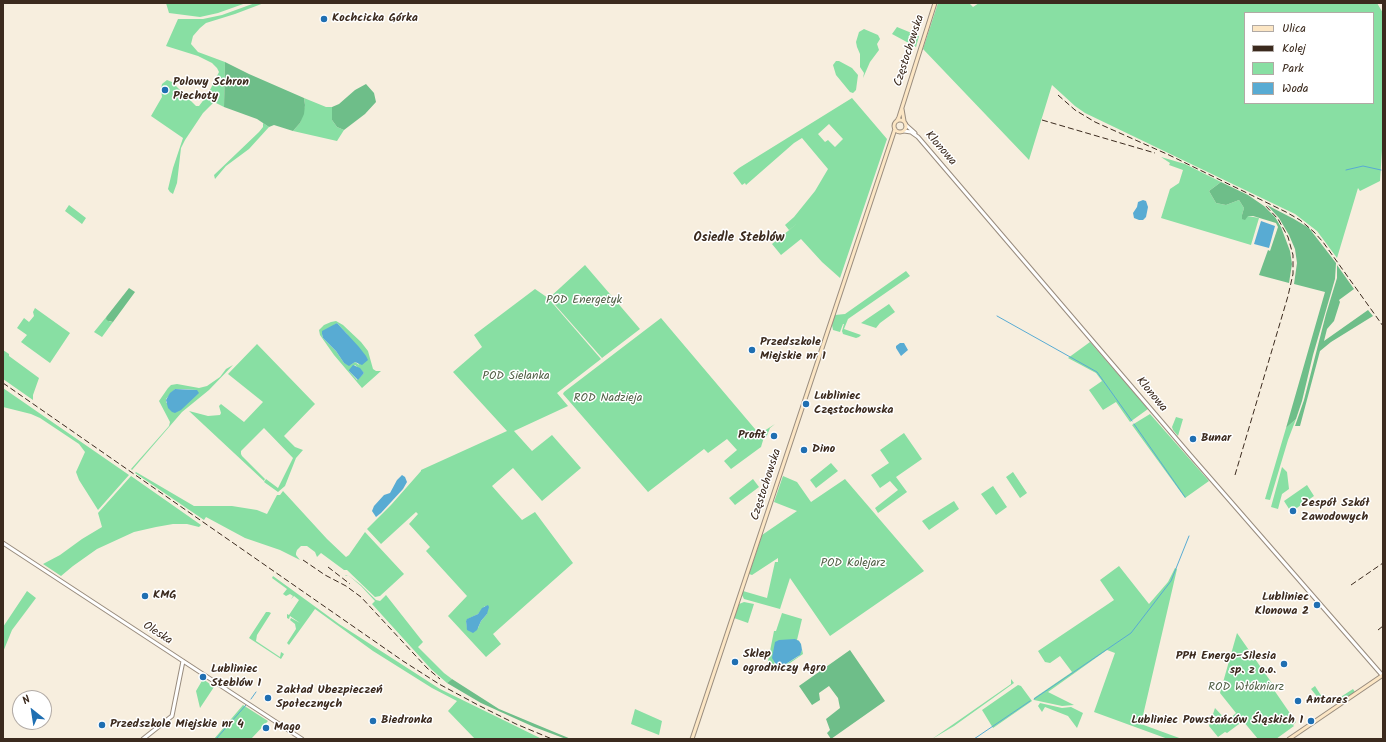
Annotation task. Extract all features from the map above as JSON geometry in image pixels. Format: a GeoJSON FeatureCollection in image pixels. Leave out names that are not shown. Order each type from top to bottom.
{"type":"FeatureCollection","features":[{"type":"Feature","properties":{"kind":"main road","name":"Częstochowska"},"geometry":{"type":"LineString","coordinates":[[897,121],[935,3]]}},
{"type":"Feature","properties":{"kind":"main road","name":"Częstochowska"},"geometry":{"type":"LineString","coordinates":[[902,105],[904,121]]}},
{"type":"Feature","properties":{"kind":"main road"},"geometry":{"type":"LineString","coordinates":[[900,120],[904,121],[906,125],[904,131],[899,132],[895,129],[894,124],[900,120]]}},
{"type":"Feature","properties":{"kind":"main road","name":"Częstochowska"},"geometry":{"type":"LineString","coordinates":[[692,739],[895,129]]}},
{"type":"Feature","properties":{"kind":"main road","name":"Częstochowska"},"geometry":{"type":"LineString","coordinates":[[889,146],[899,132]]}},
{"type":"Feature","properties":{"kind":"main road"},"geometry":{"type":"LineString","coordinates":[[1289,739],[1383,675]]}},
{"type":"Feature","properties":{"kind":"street"},"geometry":{"type":"LineString","coordinates":[[906,125],[918,137]]}},
{"type":"Feature","properties":{"kind":"street","name":"Klonowa"},"geometry":{"type":"LineString","coordinates":[[904,131],[911,132],[918,137],[1200,466],[1383,675]]}},
{"type":"Feature","properties":{"kind":"street","name":"Oleska"},"geometry":{"type":"LineString","coordinates":[[3,543],[302,739]]}},
{"type":"Feature","properties":{"kind":"street"},"geometry":{"type":"LineString","coordinates":[[142,739],[172,716],[184,661]]}},
{"type":"Feature","properties":{"kind":"green space"},"geometry":{"type":"Polygon","coordinates":[[[166,3],[246,3],[218,13],[200,17],[169,13],[166,3]]]}},
{"type":"Feature","properties":{"kind":"green space"},"geometry":{"type":"Polygon","coordinates":[[[255,3],[264,3],[206,23],[193,36],[191,44],[198,52],[225,62],[224,107],[214,102],[203,113],[185,140],[181,148],[177,183],[173,194],[168,189],[183,138],[151,116],[162,97],[162,84],[167,80],[172,82],[196,106],[199,106],[208,94],[219,72],[212,63],[198,56],[166,46],[178,19],[203,19],[222,15],[255,3]]]}},
{"type":"Feature","properties":{"kind":"green space"},"geometry":{"type":"Polygon","coordinates":[[[938,3],[969,3],[973,7],[979,3],[1377,3],[1383,13],[1383,134],[1380,181],[1360,191],[1358,188],[1337,258],[1317,231],[1295,214],[1085,113],[1052,85],[1029,160],[923,49],[938,3]]]}},
{"type":"Feature","properties":{"kind":"green space"},"geometry":{"type":"Polygon","coordinates":[[[897,27],[919,36],[916,47],[892,34],[897,27]]]}},
{"type":"Feature","properties":{"kind":"green space"},"geometry":{"type":"Polygon","coordinates":[[[864,29],[878,35],[880,39],[877,44],[879,50],[870,62],[863,78],[864,73],[860,67],[860,54],[856,42],[859,32],[864,29]]]}},
{"type":"Feature","properties":{"kind":"green space"},"geometry":{"type":"Polygon","coordinates":[[[836,61],[839,61],[852,68],[858,75],[856,90],[853,93],[850,92],[836,75],[833,65],[836,61]]]}},
{"type":"Feature","properties":{"kind":"green space"},"geometry":{"type":"Polygon","coordinates":[[[225,62],[304,98],[304,114],[300,123],[293,131],[274,125],[269,127],[257,119],[224,107],[225,62]]]}},
{"type":"Feature","properties":{"kind":"green space"},"geometry":{"type":"Polygon","coordinates":[[[366,84],[374,93],[376,102],[365,114],[344,130],[337,127],[332,120],[332,107],[339,104],[355,90],[366,84]]]}},
{"type":"Feature","properties":{"kind":"green space"},"geometry":{"type":"Polygon","coordinates":[[[304,98],[326,107],[332,107],[332,120],[337,127],[344,130],[337,141],[293,131],[300,123],[305,105],[304,98]]]}},
{"type":"Feature","properties":{"kind":"green space"},"geometry":{"type":"Polygon","coordinates":[[[852,98],[887,139],[840,278],[822,262],[801,239],[781,255],[772,244],[799,222],[789,230],[785,225],[794,217],[815,191],[828,169],[802,138],[794,143],[746,185],[745,183],[742,185],[733,173],[852,98]],[[829,124],[818,134],[825,142],[828,140],[835,147],[843,139],[829,124]]]}},
{"type":"Feature","properties":{"kind":"green space"},"geometry":{"type":"Polygon","coordinates":[[[263,123],[269,127],[249,149],[226,166],[215,179],[214,175],[259,132],[263,127],[263,123]]]}},
{"type":"Feature","properties":{"kind":"green space"},"geometry":{"type":"Polygon","coordinates":[[[1161,157],[1185,164],[1221,182],[1209,191],[1216,203],[1226,205],[1239,200],[1244,208],[1242,215],[1259,218],[1251,245],[1161,218],[1170,189],[1179,183],[1183,170],[1169,165],[1170,163],[1161,157]]]}},
{"type":"Feature","properties":{"kind":"green space"},"geometry":{"type":"Polygon","coordinates":[[[1221,182],[1248,195],[1264,206],[1275,217],[1281,227],[1290,251],[1292,264],[1289,283],[1259,275],[1268,250],[1270,251],[1278,227],[1276,223],[1253,216],[1248,216],[1245,220],[1242,219],[1244,208],[1239,200],[1226,205],[1216,203],[1209,191],[1221,182]]]}},
{"type":"Feature","properties":{"kind":"green space"},"geometry":{"type":"Polygon","coordinates":[[[69,205],[86,218],[82,224],[65,211],[69,205]]]}},
{"type":"Feature","properties":{"kind":"green space"},"geometry":{"type":"Polygon","coordinates":[[[1267,205],[1309,228],[1336,263],[1335,279],[1313,355],[1302,401],[1296,419],[1286,428],[1325,292],[1294,284],[1297,263],[1295,249],[1279,218],[1267,205]]]}},
{"type":"Feature","properties":{"kind":"green space","name":"POD Energetyk"},"geometry":{"type":"Polygon","coordinates":[[[585,265],[640,329],[602,358],[549,298],[585,265]]]}},
{"type":"Feature","properties":{"kind":"green space"},"geometry":{"type":"Polygon","coordinates":[[[1337,265],[1354,289],[1339,300],[1340,302],[1334,321],[1327,329],[1324,341],[1368,310],[1373,316],[1331,342],[1320,351],[1300,426],[1295,426],[1304,400],[1326,314],[1337,278],[1337,265]]]}},
{"type":"Feature","properties":{"kind":"green space"},"geometry":{"type":"Polygon","coordinates":[[[906,271],[910,276],[848,319],[844,329],[861,335],[859,337],[856,338],[843,334],[842,331],[844,324],[840,332],[833,330],[832,325],[835,315],[845,314],[906,271]]]}},
{"type":"Feature","properties":{"kind":"green space"},"geometry":{"type":"Polygon","coordinates":[[[129,288],[135,292],[113,322],[108,321],[106,319],[107,316],[129,288]]]}},
{"type":"Feature","properties":{"kind":"green space","name":"POD Sielanka"},"geometry":{"type":"Polygon","coordinates":[[[535,289],[548,298],[601,359],[557,393],[568,406],[514,431],[532,451],[552,435],[581,468],[542,501],[513,468],[492,486],[522,520],[535,512],[573,563],[493,634],[501,644],[486,657],[448,616],[467,596],[426,551],[430,547],[409,524],[418,514],[416,512],[381,544],[367,529],[391,505],[421,470],[507,431],[453,372],[482,347],[474,335],[535,289]],[[485,606],[478,614],[466,621],[467,628],[478,628],[481,621],[487,614],[485,606]]]}},
{"type":"Feature","properties":{"kind":"green space"},"geometry":{"type":"Polygon","coordinates":[[[889,304],[895,312],[880,323],[876,328],[861,323],[889,304]]]}},
{"type":"Feature","properties":{"kind":"green space"},"geometry":{"type":"Polygon","coordinates":[[[35,308],[70,333],[50,363],[21,342],[27,335],[17,328],[24,318],[29,322],[34,316],[33,312],[35,308]]]}},
{"type":"Feature","properties":{"kind":"green space"},"geometry":{"type":"Polygon","coordinates":[[[107,316],[107,319],[110,322],[113,322],[102,337],[94,332],[107,316]]]}},
{"type":"Feature","properties":{"kind":"green space","name":"ROD Nadzieja"},"geometry":{"type":"Polygon","coordinates":[[[661,318],[755,429],[764,431],[775,424],[770,428],[766,438],[764,437],[761,447],[731,469],[724,461],[737,450],[727,439],[708,453],[704,449],[648,492],[563,394],[661,318]]]}},
{"type":"Feature","properties":{"kind":"green space"},"geometry":{"type":"Polygon","coordinates":[[[336,321],[343,325],[361,342],[368,351],[373,369],[376,371],[381,371],[362,388],[334,355],[320,335],[319,330],[324,325],[336,321]],[[337,323],[322,334],[323,338],[336,351],[344,363],[350,365],[355,362],[359,365],[347,334],[337,323]],[[355,365],[349,371],[357,380],[364,373],[355,365]]]}},
{"type":"Feature","properties":{"kind":"green space"},"geometry":{"type":"Polygon","coordinates":[[[1090,342],[1148,409],[1130,422],[1116,402],[1103,410],[1089,390],[1102,381],[1096,373],[1068,358],[1090,342]]]}},
{"type":"Feature","properties":{"kind":"green space"},"geometry":{"type":"Polygon","coordinates":[[[257,344],[315,404],[284,436],[295,447],[303,450],[296,458],[285,486],[278,492],[264,482],[266,479],[278,488],[293,458],[264,428],[241,451],[241,454],[265,479],[264,481],[189,411],[208,416],[220,415],[221,413],[219,406],[221,404],[244,422],[263,402],[228,374],[257,344]]]}},
{"type":"Feature","properties":{"kind":"green space"},"geometry":{"type":"Polygon","coordinates":[[[3,350],[39,378],[33,395],[33,400],[3,379],[3,350]]]}},
{"type":"Feature","properties":{"kind":"green space"},"geometry":{"type":"Polygon","coordinates":[[[233,365],[209,390],[182,412],[132,470],[131,469],[169,426],[170,422],[159,401],[168,388],[171,385],[177,384],[199,388],[207,386],[220,377],[226,369],[233,365]],[[175,389],[166,399],[166,403],[197,390],[175,389]]]}},
{"type":"Feature","properties":{"kind":"green space"},"geometry":{"type":"Polygon","coordinates":[[[3,388],[129,475],[98,510],[79,480],[76,472],[85,452],[79,444],[40,418],[31,414],[3,407],[3,388]]]}},
{"type":"Feature","properties":{"kind":"green space"},"geometry":{"type":"Polygon","coordinates":[[[1150,414],[1209,481],[1185,498],[1132,425],[1150,414]]]}},
{"type":"Feature","properties":{"kind":"green space"},"geometry":{"type":"Polygon","coordinates":[[[1176,417],[1183,419],[1178,436],[1172,427],[1176,417]]]}},
{"type":"Feature","properties":{"kind":"green space"},"geometry":{"type":"Polygon","coordinates":[[[1296,419],[1270,500],[1265,499],[1286,428],[1296,419]]]}},
{"type":"Feature","properties":{"kind":"green space"},"geometry":{"type":"Polygon","coordinates":[[[904,433],[922,459],[896,477],[907,492],[878,513],[875,508],[898,490],[890,481],[880,488],[871,475],[889,463],[880,450],[904,433]]]}},
{"type":"Feature","properties":{"kind":"green space"},"geometry":{"type":"Polygon","coordinates":[[[831,463],[838,471],[816,488],[810,480],[831,463]]]}},
{"type":"Feature","properties":{"kind":"green space"},"geometry":{"type":"Polygon","coordinates":[[[1282,467],[1287,472],[1289,489],[1282,494],[1278,509],[1271,507],[1282,467]]]}},
{"type":"Feature","properties":{"kind":"green space"},"geometry":{"type":"Polygon","coordinates":[[[136,472],[194,506],[232,506],[257,510],[267,514],[277,495],[280,495],[283,491],[327,539],[346,557],[365,532],[404,574],[380,596],[375,597],[347,570],[344,570],[321,553],[317,557],[315,552],[307,546],[301,546],[296,553],[300,560],[280,550],[245,538],[206,517],[204,520],[135,473],[136,472]]]}},
{"type":"Feature","properties":{"kind":"green space"},"geometry":{"type":"Polygon","coordinates":[[[1013,472],[1027,493],[1020,498],[1006,477],[1013,472]]]}},
{"type":"Feature","properties":{"kind":"green space"},"geometry":{"type":"Polygon","coordinates":[[[131,476],[201,525],[199,527],[187,524],[173,524],[134,532],[97,549],[61,576],[43,564],[60,555],[102,527],[98,513],[131,476]]]}},
{"type":"Feature","properties":{"kind":"green space","name":"POD Kolejarz"},"geometry":{"type":"Polygon","coordinates":[[[783,476],[797,482],[811,502],[845,479],[924,571],[830,636],[790,578],[780,609],[744,599],[742,595],[743,591],[767,598],[775,562],[778,562],[778,558],[752,575],[749,574],[762,535],[797,511],[774,502],[783,476]]]}},
{"type":"Feature","properties":{"kind":"green space"},"geometry":{"type":"Polygon","coordinates":[[[753,479],[759,487],[735,505],[729,498],[753,479]]]}},
{"type":"Feature","properties":{"kind":"green space"},"geometry":{"type":"Polygon","coordinates":[[[1307,485],[1314,496],[1291,512],[1284,501],[1307,485]]]}},
{"type":"Feature","properties":{"kind":"green space"},"geometry":{"type":"Polygon","coordinates":[[[993,486],[1007,507],[996,515],[981,494],[993,486]]]}},
{"type":"Feature","properties":{"kind":"green space"},"geometry":{"type":"Polygon","coordinates":[[[954,501],[959,509],[929,530],[922,521],[954,501]]]}},
{"type":"Feature","properties":{"kind":"green space"},"geometry":{"type":"Polygon","coordinates":[[[1119,566],[1149,604],[1168,582],[1175,568],[1177,569],[1141,724],[1182,739],[1168,739],[1094,712],[1115,653],[1107,650],[1048,692],[1074,705],[1062,706],[1034,700],[1034,698],[1072,672],[1060,656],[1050,663],[1045,662],[1038,651],[1114,600],[1100,580],[1119,566]]]}},
{"type":"Feature","properties":{"kind":"green space"},"geometry":{"type":"Polygon","coordinates":[[[348,575],[376,600],[380,601],[386,595],[423,642],[418,647],[452,679],[447,683],[431,669],[372,604],[375,601],[348,575]]]}},
{"type":"Feature","properties":{"kind":"green space"},"geometry":{"type":"Polygon","coordinates":[[[273,576],[339,624],[440,689],[542,739],[475,739],[448,711],[457,701],[432,688],[373,651],[315,609],[289,645],[287,643],[296,629],[295,624],[290,620],[291,618],[300,623],[290,616],[289,619],[287,618],[287,614],[289,615],[299,600],[294,596],[291,599],[293,596],[290,594],[286,596],[283,594],[287,589],[272,578],[273,576]]]}},
{"type":"Feature","properties":{"kind":"green space"},"geometry":{"type":"Polygon","coordinates":[[[27,591],[36,598],[12,630],[3,652],[3,627],[27,591]]]}},
{"type":"Feature","properties":{"kind":"green space"},"geometry":{"type":"Polygon","coordinates":[[[744,602],[754,604],[748,623],[734,618],[739,604],[744,602]]]}},
{"type":"Feature","properties":{"kind":"green space"},"geometry":{"type":"Polygon","coordinates":[[[266,612],[271,613],[257,635],[256,641],[280,657],[281,652],[284,654],[281,659],[249,638],[266,612]]]}},
{"type":"Feature","properties":{"kind":"green space"},"geometry":{"type":"Polygon","coordinates":[[[782,613],[802,619],[797,640],[774,663],[781,667],[799,656],[802,650],[801,644],[803,654],[777,672],[767,666],[774,631],[776,631],[782,613]]]}},
{"type":"Feature","properties":{"kind":"green space","name":"ROD Włókniarz"},"geometry":{"type":"Polygon","coordinates":[[[1237,633],[1276,689],[1274,690],[1296,722],[1293,725],[1294,726],[1276,739],[1258,739],[1243,721],[1227,733],[1225,732],[1218,737],[1209,726],[1215,708],[1227,721],[1236,713],[1220,693],[1237,633]]]}},
{"type":"Feature","properties":{"kind":"green space"},"geometry":{"type":"Polygon","coordinates":[[[850,650],[885,701],[831,739],[827,733],[830,730],[826,719],[840,708],[838,698],[829,686],[819,693],[820,700],[812,705],[799,686],[850,650]]]}},
{"type":"Feature","properties":{"kind":"green space"},"geometry":{"type":"Polygon","coordinates":[[[203,679],[214,687],[200,708],[196,691],[203,679]]]}},
{"type":"Feature","properties":{"kind":"green space"},"geometry":{"type":"Polygon","coordinates":[[[452,679],[499,709],[571,739],[566,739],[534,727],[481,703],[447,683],[452,679]]]}},
{"type":"Feature","properties":{"kind":"green space"},"geometry":{"type":"Polygon","coordinates":[[[1011,679],[1014,683],[954,726],[932,739],[1011,684],[1011,679]]]}},
{"type":"Feature","properties":{"kind":"green space"},"geometry":{"type":"Polygon","coordinates":[[[1018,685],[1021,686],[1032,701],[993,728],[982,710],[1018,685]]]}},
{"type":"Feature","properties":{"kind":"green space"},"geometry":{"type":"Polygon","coordinates":[[[1315,686],[1322,697],[1325,696],[1327,700],[1336,700],[1353,689],[1355,692],[1337,703],[1319,699],[1311,689],[1315,686]]]}},
{"type":"Feature","properties":{"kind":"green space"},"geometry":{"type":"Polygon","coordinates":[[[1040,703],[1062,708],[1071,707],[1083,713],[1077,728],[1068,716],[1045,707],[1042,712],[1038,706],[1040,703]]]}},
{"type":"Feature","properties":{"kind":"green space"},"geometry":{"type":"Polygon","coordinates":[[[243,705],[268,721],[251,739],[214,739],[243,705]]]}},
{"type":"Feature","properties":{"kind":"green space"},"geometry":{"type":"Polygon","coordinates":[[[635,709],[662,721],[659,735],[631,724],[635,709]]]}},
{"type":"Feature","properties":{"kind":"water"},"geometry":{"type":"Polygon","coordinates":[[[1143,200],[1146,201],[1148,207],[1146,217],[1143,220],[1139,220],[1134,218],[1133,213],[1138,202],[1143,200]]]}},
{"type":"Feature","properties":{"kind":"water"},"geometry":{"type":"Polygon","coordinates":[[[1261,221],[1275,226],[1269,248],[1254,244],[1261,221]]]}},
{"type":"Feature","properties":{"kind":"water"},"geometry":{"type":"Polygon","coordinates":[[[337,323],[366,356],[368,360],[362,365],[355,362],[349,366],[344,363],[336,351],[323,338],[322,331],[337,323]]]}},
{"type":"Feature","properties":{"kind":"water"},"geometry":{"type":"Polygon","coordinates":[[[900,343],[904,343],[908,350],[901,356],[896,348],[896,346],[900,343]]]}},
{"type":"Feature","properties":{"kind":"water"},"geometry":{"type":"Polygon","coordinates":[[[353,365],[360,368],[364,373],[358,380],[349,371],[353,365]]]}},
{"type":"Feature","properties":{"kind":"water"},"geometry":{"type":"Polygon","coordinates":[[[175,389],[197,390],[199,393],[181,410],[175,413],[168,408],[166,400],[170,393],[175,389]]]}},
{"type":"Feature","properties":{"kind":"water"},"geometry":{"type":"Polygon","coordinates":[[[402,475],[405,477],[407,482],[403,489],[376,517],[372,511],[374,506],[384,495],[390,493],[397,480],[402,475]]]}},
{"type":"Feature","properties":{"kind":"water"},"geometry":{"type":"Polygon","coordinates":[[[488,605],[489,607],[487,614],[481,621],[477,630],[473,633],[467,630],[467,619],[478,614],[482,608],[488,605]]]}},
{"type":"Feature","properties":{"kind":"water"},"geometry":{"type":"Polygon","coordinates":[[[795,639],[801,644],[802,650],[800,655],[781,667],[777,666],[772,658],[775,642],[779,640],[795,639]]]}},
{"type":"Feature","properties":{"kind":"waterway"},"geometry":{"type":"LineString","coordinates":[[1346,170],[1363,166],[1381,170]]}},
{"type":"Feature","properties":{"kind":"waterway"},"geometry":{"type":"LineString","coordinates":[[997,316],[1097,372],[1132,421]]}},
{"type":"Feature","properties":{"kind":"waterway"},"geometry":{"type":"LineString","coordinates":[[1134,424],[1185,497]]}},
{"type":"Feature","properties":{"kind":"waterway"},"geometry":{"type":"LineString","coordinates":[[1034,699],[1131,633],[1171,581],[1189,536]]}},
{"type":"Feature","properties":{"kind":"waterway"},"geometry":{"type":"LineString","coordinates":[[251,699],[256,692]]}},
{"type":"Feature","properties":{"kind":"waterway"},"geometry":{"type":"LineString","coordinates":[[974,739],[1030,701]]}},
{"type":"Feature","properties":{"kind":"waterway"},"geometry":{"type":"LineString","coordinates":[[216,739],[246,705]]}},
{"type":"Feature","properties":{"kind":"railway"},"geometry":{"type":"LineString","coordinates":[[1058,95],[1075,110],[1095,122],[1169,155],[1300,220],[1323,242],[1383,326]]}},
{"type":"Feature","properties":{"kind":"railway"},"geometry":{"type":"LineString","coordinates":[[1042,120],[1155,153]]}},
{"type":"Feature","properties":{"kind":"railway"},"geometry":{"type":"LineString","coordinates":[[1235,475],[1288,296],[1293,274],[1293,255],[1288,237],[1278,219],[1264,204]]}},
{"type":"Feature","properties":{"kind":"railway"},"geometry":{"type":"LineString","coordinates":[[3,383],[403,661],[439,684],[478,705],[516,724],[552,739]]}},
{"type":"Feature","properties":{"kind":"railway"},"geometry":{"type":"LineString","coordinates":[[303,560],[325,575],[346,586],[361,597],[427,668],[440,679]]}},
{"type":"Feature","properties":{"kind":"railway"},"geometry":{"type":"LineString","coordinates":[[1351,585],[1383,563]]}},
{"type":"Feature","properties":{"kind":"railway"},"geometry":{"type":"LineString","coordinates":[[328,567],[350,584]]}},
{"type":"Feature","properties":{"kind":"railway"},"geometry":{"type":"LineString","coordinates":[[1378,630],[1383,626]]}},
{"type":"Feature","properties":{"kind":"place","name":"Kochcicka Górka"},"geometry":{"type":"Point","coordinates":[324,19]}},
{"type":"Feature","properties":{"kind":"place","name":"Polowy Schron Piechoty"},"geometry":{"type":"Point","coordinates":[165,90]}},
{"type":"Feature","properties":{"kind":"place","name":"Przedszkole Miejskie nr 1"},"geometry":{"type":"Point","coordinates":[752,350]}},
{"type":"Feature","properties":{"kind":"place","name":"Lubliniec Częstochowska"},"geometry":{"type":"Point","coordinates":[806,404]}},
{"type":"Feature","properties":{"kind":"place","name":"Profit"},"geometry":{"type":"Point","coordinates":[774,436]}},
{"type":"Feature","properties":{"kind":"place","name":"Bunar"},"geometry":{"type":"Point","coordinates":[1193,439]}},
{"type":"Feature","properties":{"kind":"place","name":"Dino"},"geometry":{"type":"Point","coordinates":[804,450]}},
{"type":"Feature","properties":{"kind":"place","name":"Zespół Szkół Zawodowych"},"geometry":{"type":"Point","coordinates":[1293,511]}},
{"type":"Feature","properties":{"kind":"place","name":"KMG"},"geometry":{"type":"Point","coordinates":[145,596]}},
{"type":"Feature","properties":{"kind":"place","name":"Lubliniec Klonowa 2"},"geometry":{"type":"Point","coordinates":[1317,605]}},
{"type":"Feature","properties":{"kind":"place","name":"Sklep ogrodniczy Agro"},"geometry":{"type":"Point","coordinates":[735,662]}},
{"type":"Feature","properties":{"kind":"place","name":"PPH Energo-Silesia sp. z o.o."},"geometry":{"type":"Point","coordinates":[1284,664]}},
{"type":"Feature","properties":{"kind":"place","name":"Lubliniec Steblów 1"},"geometry":{"type":"Point","coordinates":[203,677]}},
{"type":"Feature","properties":{"kind":"place","name":"Zakład Ubezpieczeń Społecznych"},"geometry":{"type":"Point","coordinates":[268,698]}},
{"type":"Feature","properties":{"kind":"place","name":"Antares"},"geometry":{"type":"Point","coordinates":[1298,701]}},
{"type":"Feature","properties":{"kind":"place","name":"Biedronka"},"geometry":{"type":"Point","coordinates":[373,721]}},
{"type":"Feature","properties":{"kind":"place","name":"Lubliniec Powstańców Śląskich 1"},"geometry":{"type":"Point","coordinates":[1311,721]}},
{"type":"Feature","properties":{"kind":"place","name":"Przedszkole Miejskie nr 4"},"geometry":{"type":"Point","coordinates":[102,725]}},
{"type":"Feature","properties":{"kind":"place","name":"Mago"},"geometry":{"type":"Point","coordinates":[266,728]}},
{"type":"Feature","properties":{"kind":"district","name":"Osiedle Steblów"},"geometry":{"type":"Point","coordinates":[739,239]}}]}
